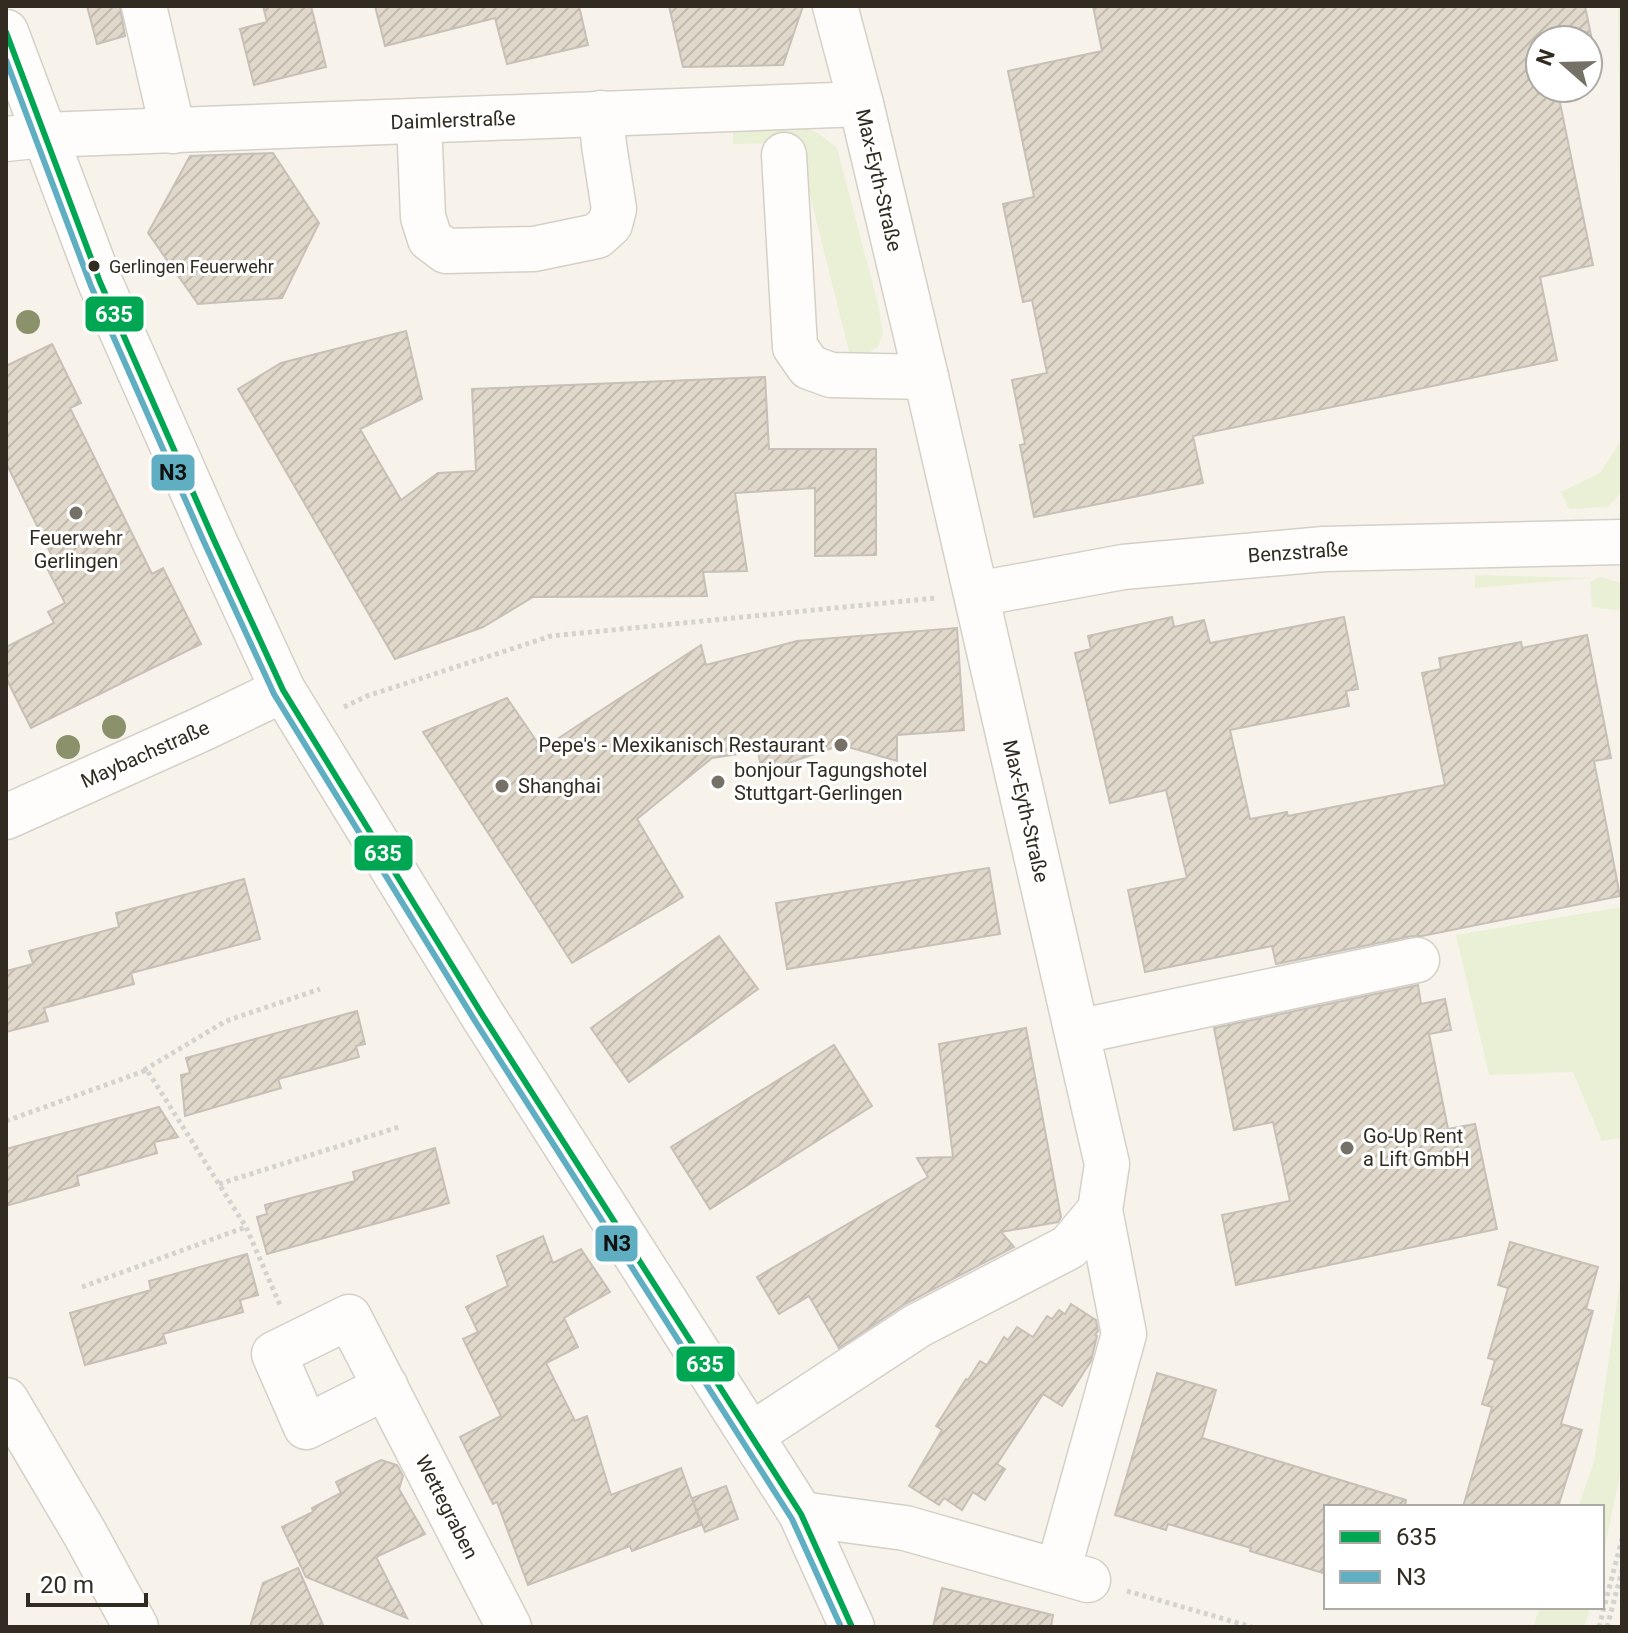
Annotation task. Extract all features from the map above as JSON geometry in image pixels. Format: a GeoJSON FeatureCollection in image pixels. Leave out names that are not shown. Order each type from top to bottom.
{"type":"FeatureCollection","features":[{"type":"Feature","properties":{"kind":"street"},"geometry":{"type":"LineString","coordinates":[[144,6],[173,131]]}},
{"type":"Feature","properties":{"kind":"street","name":"Max-Eyth-Straße"},"geometry":{"type":"LineString","coordinates":[[835,6],[977,594],[1107,1164],[1100,1210]]}},
{"type":"Feature","properties":{"kind":"street"},"geometry":{"type":"LineString","coordinates":[[6,32],[25,137],[100,282],[207,524],[293,708],[483,1016],[801,1514],[852,1627]]}},
{"type":"Feature","properties":{"kind":"street","name":"Daimlerstraße"},"geometry":{"type":"LineString","coordinates":[[25,137],[861,104]]}},
{"type":"Feature","properties":{"kind":"street"},"geometry":{"type":"LineString","coordinates":[[419,121],[423,217],[430,239],[446,251],[534,249],[597,236],[610,224],[614,209],[601,113]]}},
{"type":"Feature","properties":{"kind":"street"},"geometry":{"type":"LineString","coordinates":[[784,155],[795,347],[809,367],[831,375],[926,377]]}},
{"type":"Feature","properties":{"kind":"street","name":"Benzstraße"},"geometry":{"type":"LineString","coordinates":[[977,594],[1123,567],[1324,549],[1622,542]]}},
{"type":"Feature","properties":{"kind":"street","name":"Maybachstraße"},"geometry":{"type":"LineString","coordinates":[[6,817],[204,728],[293,708]]}},
{"type":"Feature","properties":{"kind":"street"},"geometry":{"type":"LineString","coordinates":[[1077,1032],[1417,960]]}},
{"type":"Feature","properties":{"kind":"street"},"geometry":{"type":"LineString","coordinates":[[751,1435],[917,1326],[1069,1247],[1100,1210]]}},
{"type":"Feature","properties":{"kind":"street"},"geometry":{"type":"LineString","coordinates":[[801,1514],[905,1528],[1073,1576],[1124,1334],[1100,1210]]}},
{"type":"Feature","properties":{"kind":"street","name":"Wettegraben"},"geometry":{"type":"LineString","coordinates":[[296,1343],[349,1317],[509,1627]]}},
{"type":"Feature","properties":{"kind":"street"},"geometry":{"type":"LineString","coordinates":[[296,1343],[274,1354],[306,1427],[386,1387]]}},
{"type":"Feature","properties":{"kind":"street"},"geometry":{"type":"LineString","coordinates":[[6,1400],[136,1627]]}},
{"type":"Feature","properties":{"kind":"path"},"geometry":{"type":"LineString","coordinates":[[293,708],[367,696],[551,636],[977,594]]}},
{"type":"Feature","properties":{"kind":"path"},"geometry":{"type":"LineString","coordinates":[[139,1073],[226,1021],[320,989]]}},
{"type":"Feature","properties":{"kind":"path"},"geometry":{"type":"LineString","coordinates":[[6,1121],[147,1070],[246,1227],[296,1343]]}},
{"type":"Feature","properties":{"kind":"path"},"geometry":{"type":"LineString","coordinates":[[219,1184],[399,1127]]}},
{"type":"Feature","properties":{"kind":"path"},"geometry":{"type":"LineString","coordinates":[[82,1287],[246,1227]]}},
{"type":"Feature","properties":{"kind":"path"},"geometry":{"type":"LineString","coordinates":[[1604,1608],[1622,1539]]}},
{"type":"Feature","properties":{"kind":"path"},"geometry":{"type":"LineString","coordinates":[[1607,1627],[1622,1571]]}},
{"type":"Feature","properties":{"kind":"path"},"geometry":{"type":"LineString","coordinates":[[1073,1576],[1252,1627]]}},
{"type":"Feature","properties":{"kind":"green space"},"geometry":{"type":"Polygon","coordinates":[[[1618,6],[1622,6],[1622,387],[1618,6]]]}},
{"type":"Feature","properties":{"kind":"green space"},"geometry":{"type":"Polygon","coordinates":[[[787,120],[818,133],[837,148],[883,334],[878,346],[866,355],[850,355],[797,143],[733,144],[733,123],[787,120]]]}},
{"type":"Feature","properties":{"kind":"green space"},"geometry":{"type":"Polygon","coordinates":[[[1622,439],[1622,492],[1607,507],[1569,509],[1561,492],[1600,473],[1622,439]]]}},
{"type":"Feature","properties":{"kind":"green space"},"geometry":{"type":"Polygon","coordinates":[[[1475,575],[1590,578],[1475,588],[1475,575]]]}},
{"type":"Feature","properties":{"kind":"green space"},"geometry":{"type":"Polygon","coordinates":[[[1599,577],[1622,583],[1622,611],[1592,607],[1590,582],[1599,577]]]}},
{"type":"Feature","properties":{"kind":"green space"},"geometry":{"type":"Polygon","coordinates":[[[1622,907],[1622,1138],[1602,1141],[1573,1072],[1489,1075],[1456,935],[1622,907]]]}},
{"type":"Feature","properties":{"kind":"green space"},"geometry":{"type":"Polygon","coordinates":[[[1622,1268],[1622,1465],[1604,1551],[1604,1505],[1579,1505],[1594,1462],[1622,1268]]]}},
{"type":"Feature","properties":{"kind":"green space"},"geometry":{"type":"Polygon","coordinates":[[[1539,1609],[1590,1609],[1584,1627],[1533,1627],[1539,1609]]]}},
{"type":"Feature","properties":{"kind":"building"},"geometry":{"type":"Polygon","coordinates":[[[87,6],[120,6],[125,36],[97,44],[87,6]]]}},
{"type":"Feature","properties":{"kind":"building"},"geometry":{"type":"Polygon","coordinates":[[[263,6],[311,6],[326,67],[254,85],[240,29],[267,22],[263,6]]]}},
{"type":"Feature","properties":{"kind":"building"},"geometry":{"type":"Polygon","coordinates":[[[375,6],[579,6],[588,45],[507,64],[495,18],[385,46],[375,6]]]}},
{"type":"Feature","properties":{"kind":"building"},"geometry":{"type":"Polygon","coordinates":[[[669,6],[803,6],[783,65],[683,67],[669,6]]]}},
{"type":"Feature","properties":{"kind":"building"},"geometry":{"type":"Polygon","coordinates":[[[1093,6],[1585,6],[1589,24],[1524,24],[1524,104],[1560,104],[1593,265],[1540,277],[1557,360],[1193,436],[1203,483],[1034,517],[1020,445],[1025,444],[1012,380],[1047,373],[1032,300],[1023,302],[1003,204],[1034,197],[1008,71],[1102,51],[1093,6]]]}},
{"type":"Feature","properties":{"kind":"building"},"geometry":{"type":"Polygon","coordinates":[[[273,153],[319,223],[282,298],[198,304],[148,233],[190,156],[273,153]]]}},
{"type":"Feature","properties":{"kind":"building"},"geometry":{"type":"Polygon","coordinates":[[[406,331],[422,399],[360,429],[401,500],[438,473],[476,471],[472,389],[765,377],[769,449],[876,449],[876,555],[815,556],[815,488],[735,493],[747,571],[703,572],[707,596],[533,597],[483,627],[395,659],[238,389],[281,363],[406,331]]]}},
{"type":"Feature","properties":{"kind":"building","name":"Feuerwehr Gerlingen"},"geometry":{"type":"Polygon","coordinates":[[[52,344],[81,403],[70,408],[152,574],[163,568],[201,644],[31,728],[6,678],[6,647],[54,623],[48,612],[65,603],[46,566],[55,562],[6,463],[6,366],[52,344]]]}},
{"type":"Feature","properties":{"kind":"building"},"geometry":{"type":"Polygon","coordinates":[[[1172,617],[1174,627],[1204,620],[1210,643],[1344,617],[1358,689],[1346,691],[1349,706],[1230,730],[1250,819],[1287,812],[1288,816],[1445,785],[1422,673],[1441,669],[1439,658],[1521,642],[1522,648],[1587,635],[1611,758],[1594,761],[1620,896],[1276,964],[1272,946],[1145,972],[1128,890],[1187,878],[1166,790],[1110,803],[1075,653],[1091,649],[1088,636],[1172,617]]]}},
{"type":"Feature","properties":{"kind":"building"},"geometry":{"type":"Polygon","coordinates":[[[957,628],[964,730],[897,735],[897,761],[841,745],[762,772],[758,751],[712,758],[637,819],[683,897],[572,963],[423,732],[507,698],[542,749],[701,645],[706,665],[797,641],[957,628]]]}},
{"type":"Feature","properties":{"kind":"building"},"geometry":{"type":"Polygon","coordinates":[[[989,868],[1000,934],[787,969],[776,903],[989,868]]]}},
{"type":"Feature","properties":{"kind":"building"},"geometry":{"type":"Polygon","coordinates":[[[244,879],[260,939],[131,973],[134,984],[44,1008],[48,1021],[6,1032],[6,971],[33,964],[29,951],[119,927],[116,913],[244,879]]]}},
{"type":"Feature","properties":{"kind":"building"},"geometry":{"type":"Polygon","coordinates":[[[719,936],[758,989],[629,1082],[591,1028],[719,936]]]}},
{"type":"Feature","properties":{"kind":"building"},"geometry":{"type":"Polygon","coordinates":[[[1418,985],[1421,1004],[1445,999],[1451,1030],[1429,1034],[1448,1129],[1475,1124],[1497,1229],[1236,1285],[1222,1215],[1290,1201],[1273,1122],[1234,1130],[1214,1028],[1418,985]]]}},
{"type":"Feature","properties":{"kind":"building"},"geometry":{"type":"Polygon","coordinates":[[[357,1011],[365,1044],[356,1046],[359,1057],[278,1079],[281,1088],[185,1116],[181,1075],[190,1073],[186,1058],[357,1011]]]}},
{"type":"Feature","properties":{"kind":"building"},"geometry":{"type":"Polygon","coordinates":[[[1026,1028],[1061,1217],[1058,1222],[1001,1232],[1014,1247],[905,1304],[839,1348],[809,1296],[779,1314],[757,1277],[928,1177],[917,1158],[953,1157],[939,1044],[1026,1028]]]}},
{"type":"Feature","properties":{"kind":"building"},"geometry":{"type":"Polygon","coordinates":[[[834,1045],[872,1106],[710,1209],[671,1147],[834,1045]]]}},
{"type":"Feature","properties":{"kind":"building"},"geometry":{"type":"Polygon","coordinates":[[[159,1107],[178,1137],[154,1142],[157,1153],[77,1176],[79,1185],[6,1206],[6,1149],[159,1107]]]}},
{"type":"Feature","properties":{"kind":"building"},"geometry":{"type":"Polygon","coordinates":[[[435,1148],[449,1203],[267,1254],[257,1217],[267,1214],[265,1205],[355,1181],[353,1172],[435,1148]]]}},
{"type":"Feature","properties":{"kind":"building"},"geometry":{"type":"Polygon","coordinates":[[[543,1236],[553,1263],[581,1249],[610,1292],[564,1318],[578,1347],[546,1363],[575,1421],[587,1416],[611,1495],[681,1468],[701,1525],[632,1551],[630,1546],[528,1585],[497,1502],[493,1504],[460,1437],[501,1416],[463,1339],[478,1332],[466,1307],[508,1286],[497,1256],[543,1236]]]}},
{"type":"Feature","properties":{"kind":"building"},"geometry":{"type":"Polygon","coordinates":[[[1510,1242],[1598,1267],[1586,1309],[1593,1311],[1561,1424],[1582,1430],[1559,1505],[1464,1505],[1492,1407],[1482,1404],[1495,1360],[1488,1358],[1508,1288],[1498,1285],[1510,1242]]]}},
{"type":"Feature","properties":{"kind":"building"},"geometry":{"type":"Polygon","coordinates":[[[247,1254],[258,1295],[240,1300],[243,1312],[163,1334],[166,1343],[85,1365],[70,1313],[151,1290],[149,1281],[247,1254]]]}},
{"type":"Feature","properties":{"kind":"building"},"geometry":{"type":"Polygon","coordinates":[[[1071,1304],[1096,1320],[1098,1331],[1091,1361],[1062,1406],[1043,1394],[997,1464],[1005,1469],[985,1500],[973,1492],[962,1510],[944,1498],[939,1505],[909,1486],[942,1430],[936,1426],[980,1361],[987,1365],[1004,1337],[1008,1340],[1017,1327],[1033,1337],[1047,1316],[1052,1319],[1059,1310],[1065,1314],[1071,1304]]]}},
{"type":"Feature","properties":{"kind":"building"},"geometry":{"type":"Polygon","coordinates":[[[1157,1373],[1216,1390],[1202,1438],[1406,1500],[1405,1505],[1324,1505],[1324,1573],[1168,1524],[1166,1530],[1115,1515],[1157,1373]]]}},
{"type":"Feature","properties":{"kind":"building"},"geometry":{"type":"Polygon","coordinates":[[[381,1460],[397,1465],[403,1476],[399,1489],[425,1534],[376,1557],[407,1618],[306,1577],[282,1527],[313,1512],[312,1508],[341,1493],[336,1482],[381,1460]]]}},
{"type":"Feature","properties":{"kind":"building"},"geometry":{"type":"Polygon","coordinates":[[[726,1486],[738,1519],[705,1532],[692,1498],[726,1486]]]}},
{"type":"Feature","properties":{"kind":"building"},"geometry":{"type":"Polygon","coordinates":[[[298,1568],[324,1627],[250,1627],[263,1583],[298,1568]]]}},
{"type":"Feature","properties":{"kind":"building"},"geometry":{"type":"Polygon","coordinates":[[[942,1588],[1053,1615],[1051,1627],[933,1627],[942,1588]]]}},
{"type":"Feature","properties":{"kind":"transit line","name":"635"},"geometry":{"type":"LineString","coordinates":[[6,32],[100,282],[283,690],[483,1016],[801,1514],[852,1627]]}},
{"type":"Feature","properties":{"kind":"transit line","name":"N3"},"geometry":{"type":"LineString","coordinates":[[6,60],[91,286],[274,694],[475,1021],[792,1519],[841,1627]]}},
{"type":"Feature","properties":{"kind":"place","name":"Gerlingen Feuerwehr"},"geometry":{"type":"Point","coordinates":[94,266]}},
{"type":"Feature","properties":{"kind":"place","name":"Feuerwehr Gerlingen"},"geometry":{"type":"Point","coordinates":[76,513]}},
{"type":"Feature","properties":{"kind":"place","name":"Pepe's - Mexikanisch Restaurant"},"geometry":{"type":"Point","coordinates":[841,745]}},
{"type":"Feature","properties":{"kind":"place","name":"bonjour Tagungshotel Stuttgart-Gerlingen"},"geometry":{"type":"Point","coordinates":[718,782]}},
{"type":"Feature","properties":{"kind":"place","name":"Shanghai"},"geometry":{"type":"Point","coordinates":[502,786]}},
{"type":"Feature","properties":{"kind":"place","name":"Go-Up Rent a Lift GmbH"},"geometry":{"type":"Point","coordinates":[1347,1148]}}]}
